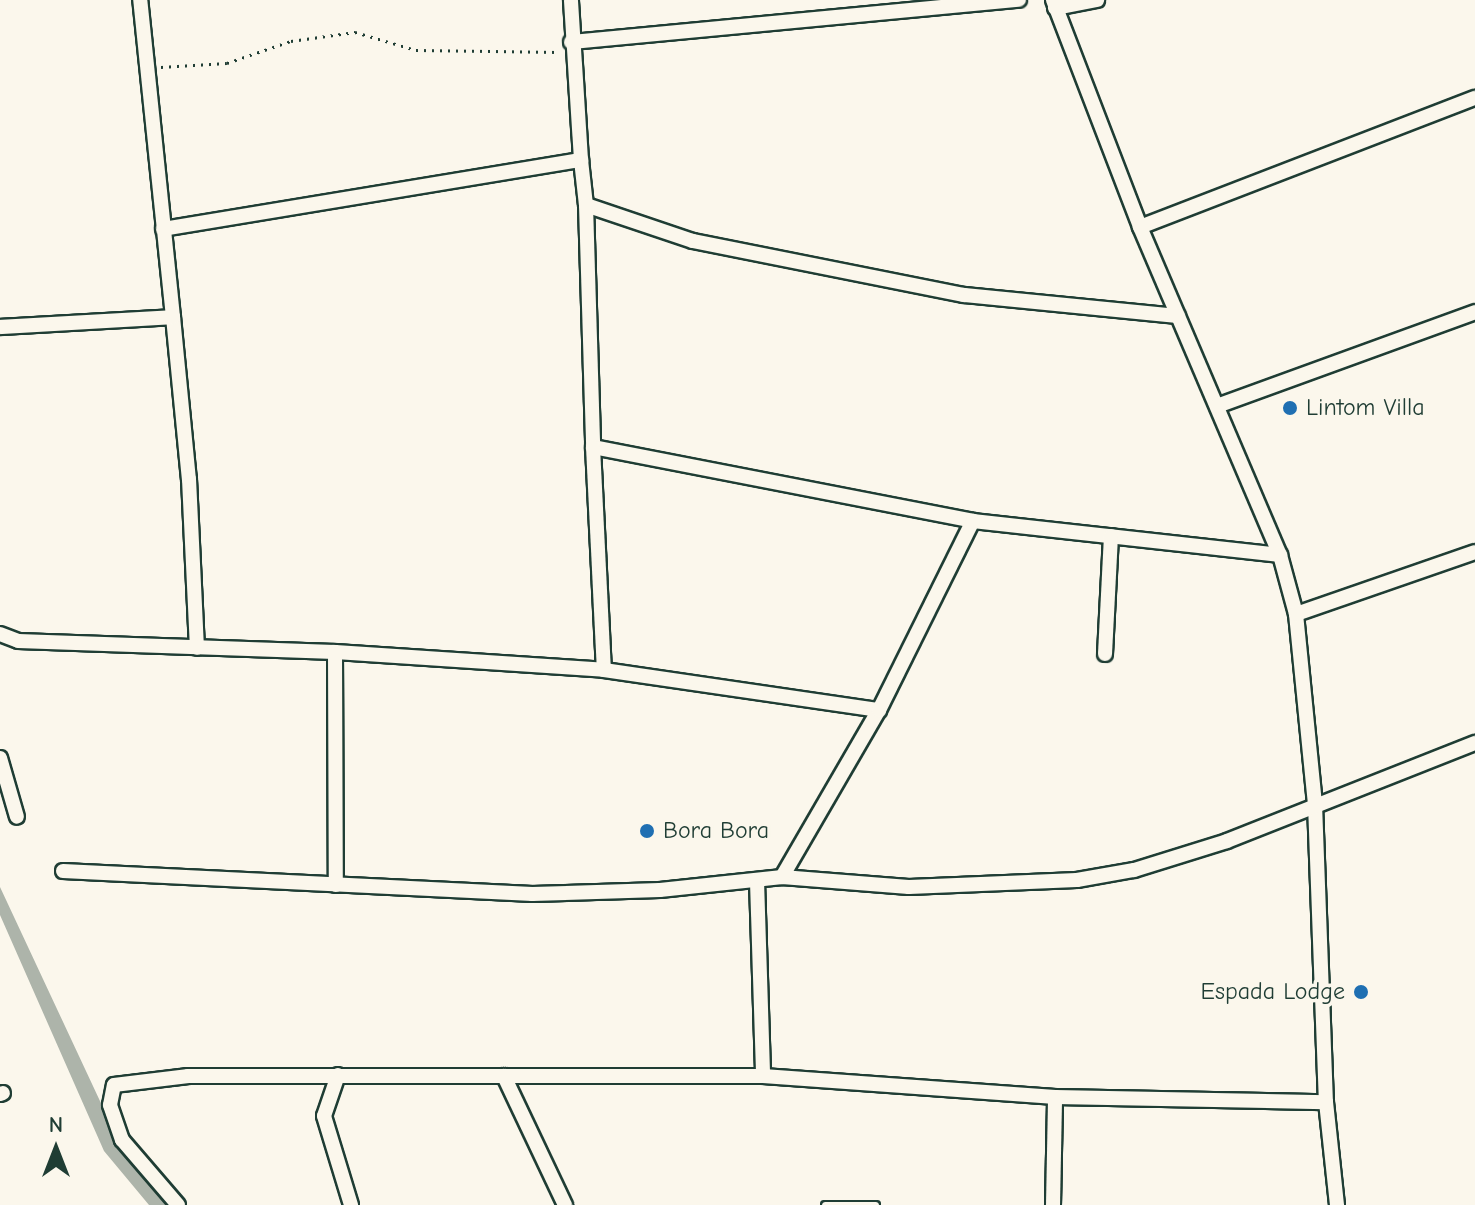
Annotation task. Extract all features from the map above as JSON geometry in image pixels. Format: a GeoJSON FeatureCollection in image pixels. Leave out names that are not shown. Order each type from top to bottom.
{"type":"FeatureCollection","features":[{"type":"Feature","properties":{"kind":"street"},"geometry":{"type":"LineString","coordinates":[[140,0],[189,479],[197,648]]}},
{"type":"Feature","properties":{"kind":"street"},"geometry":{"type":"LineString","coordinates":[[571,0],[572,47],[586,205],[604,670]]}},
{"type":"Feature","properties":{"kind":"street"},"geometry":{"type":"LineString","coordinates":[[572,47],[1019,0]]}},
{"type":"Feature","properties":{"kind":"street"},"geometry":{"type":"LineString","coordinates":[[1097,0],[1054,4],[1140,227],[1280,555],[1296,614],[1315,804],[1326,1102],[1337,1205]]}},
{"type":"Feature","properties":{"kind":"street"},"geometry":{"type":"LineString","coordinates":[[1140,227],[1475,98]]}},
{"type":"Feature","properties":{"kind":"street"},"geometry":{"type":"LineString","coordinates":[[163,229],[581,160]]}},
{"type":"Feature","properties":{"kind":"street"},"geometry":{"type":"LineString","coordinates":[[586,205],[693,241],[830,271],[964,295],[1178,316]]}},
{"type":"Feature","properties":{"kind":"street"},"geometry":{"type":"LineString","coordinates":[[1217,406],[1475,312]]}},
{"type":"Feature","properties":{"kind":"street"},"geometry":{"type":"LineString","coordinates":[[0,327],[173,317]]}},
{"type":"Feature","properties":{"kind":"street"},"geometry":{"type":"LineString","coordinates":[[593,447],[973,521],[1280,555]]}},
{"type":"Feature","properties":{"kind":"street"},"geometry":{"type":"LineString","coordinates":[[782,877],[879,710],[973,521]]}},
{"type":"Feature","properties":{"kind":"street"},"geometry":{"type":"LineString","coordinates":[[1105,654],[1111,536]]}},
{"type":"Feature","properties":{"kind":"street"},"geometry":{"type":"LineString","coordinates":[[1296,614],[1475,552]]}},
{"type":"Feature","properties":{"kind":"street"},"geometry":{"type":"LineString","coordinates":[[0,634],[18,641],[335,652],[604,670],[879,710]]}},
{"type":"Feature","properties":{"kind":"street"},"geometry":{"type":"LineString","coordinates":[[335,652],[336,885]]}},
{"type":"Feature","properties":{"kind":"street"},"geometry":{"type":"LineString","coordinates":[[63,871],[532,894],[782,877],[909,887],[1077,880],[1134,870],[1227,841],[1475,743]]}},
{"type":"Feature","properties":{"kind":"street"},"geometry":{"type":"LineString","coordinates":[[0,758],[17,817]]}},
{"type":"Feature","properties":{"kind":"street"},"geometry":{"type":"LineString","coordinates":[[757,881],[763,1076]]}},
{"type":"Feature","properties":{"kind":"street"},"geometry":{"type":"LineString","coordinates":[[338,1075],[324,1116],[351,1205]]}},
{"type":"Feature","properties":{"kind":"street"},"geometry":{"type":"LineString","coordinates":[[178,1205],[122,1140],[110,1105],[114,1085],[188,1076],[763,1076],[1055,1097],[1326,1102]]}},
{"type":"Feature","properties":{"kind":"street"},"geometry":{"type":"LineString","coordinates":[[504,1076],[565,1205]]}},
{"type":"Feature","properties":{"kind":"street"},"geometry":{"type":"LineString","coordinates":[[1053,1205],[1055,1097]]}},
{"type":"Feature","properties":{"kind":"lane"},"geometry":{"type":"LineString","coordinates":[[825,1205],[875,1205]]}},
{"type":"Feature","properties":{"kind":"path"},"geometry":{"type":"LineString","coordinates":[[145,69],[227,63],[291,41],[355,32],[416,50],[572,47]]}},
{"type":"Feature","properties":{"kind":"shaded area"},"geometry":{"type":"Polygon","coordinates":[[[0,887],[121,1146],[169,1205],[149,1205],[104,1151],[0,915],[0,887]]]}},
{"type":"Feature","properties":{"kind":"place","name":"Lintom Villa"},"geometry":{"type":"Point","coordinates":[1290,408]}},
{"type":"Feature","properties":{"kind":"place","name":"Bora Bora"},"geometry":{"type":"Point","coordinates":[647,831]}},
{"type":"Feature","properties":{"kind":"place","name":"Espada Lodge"},"geometry":{"type":"Point","coordinates":[1361,992]}}]}
